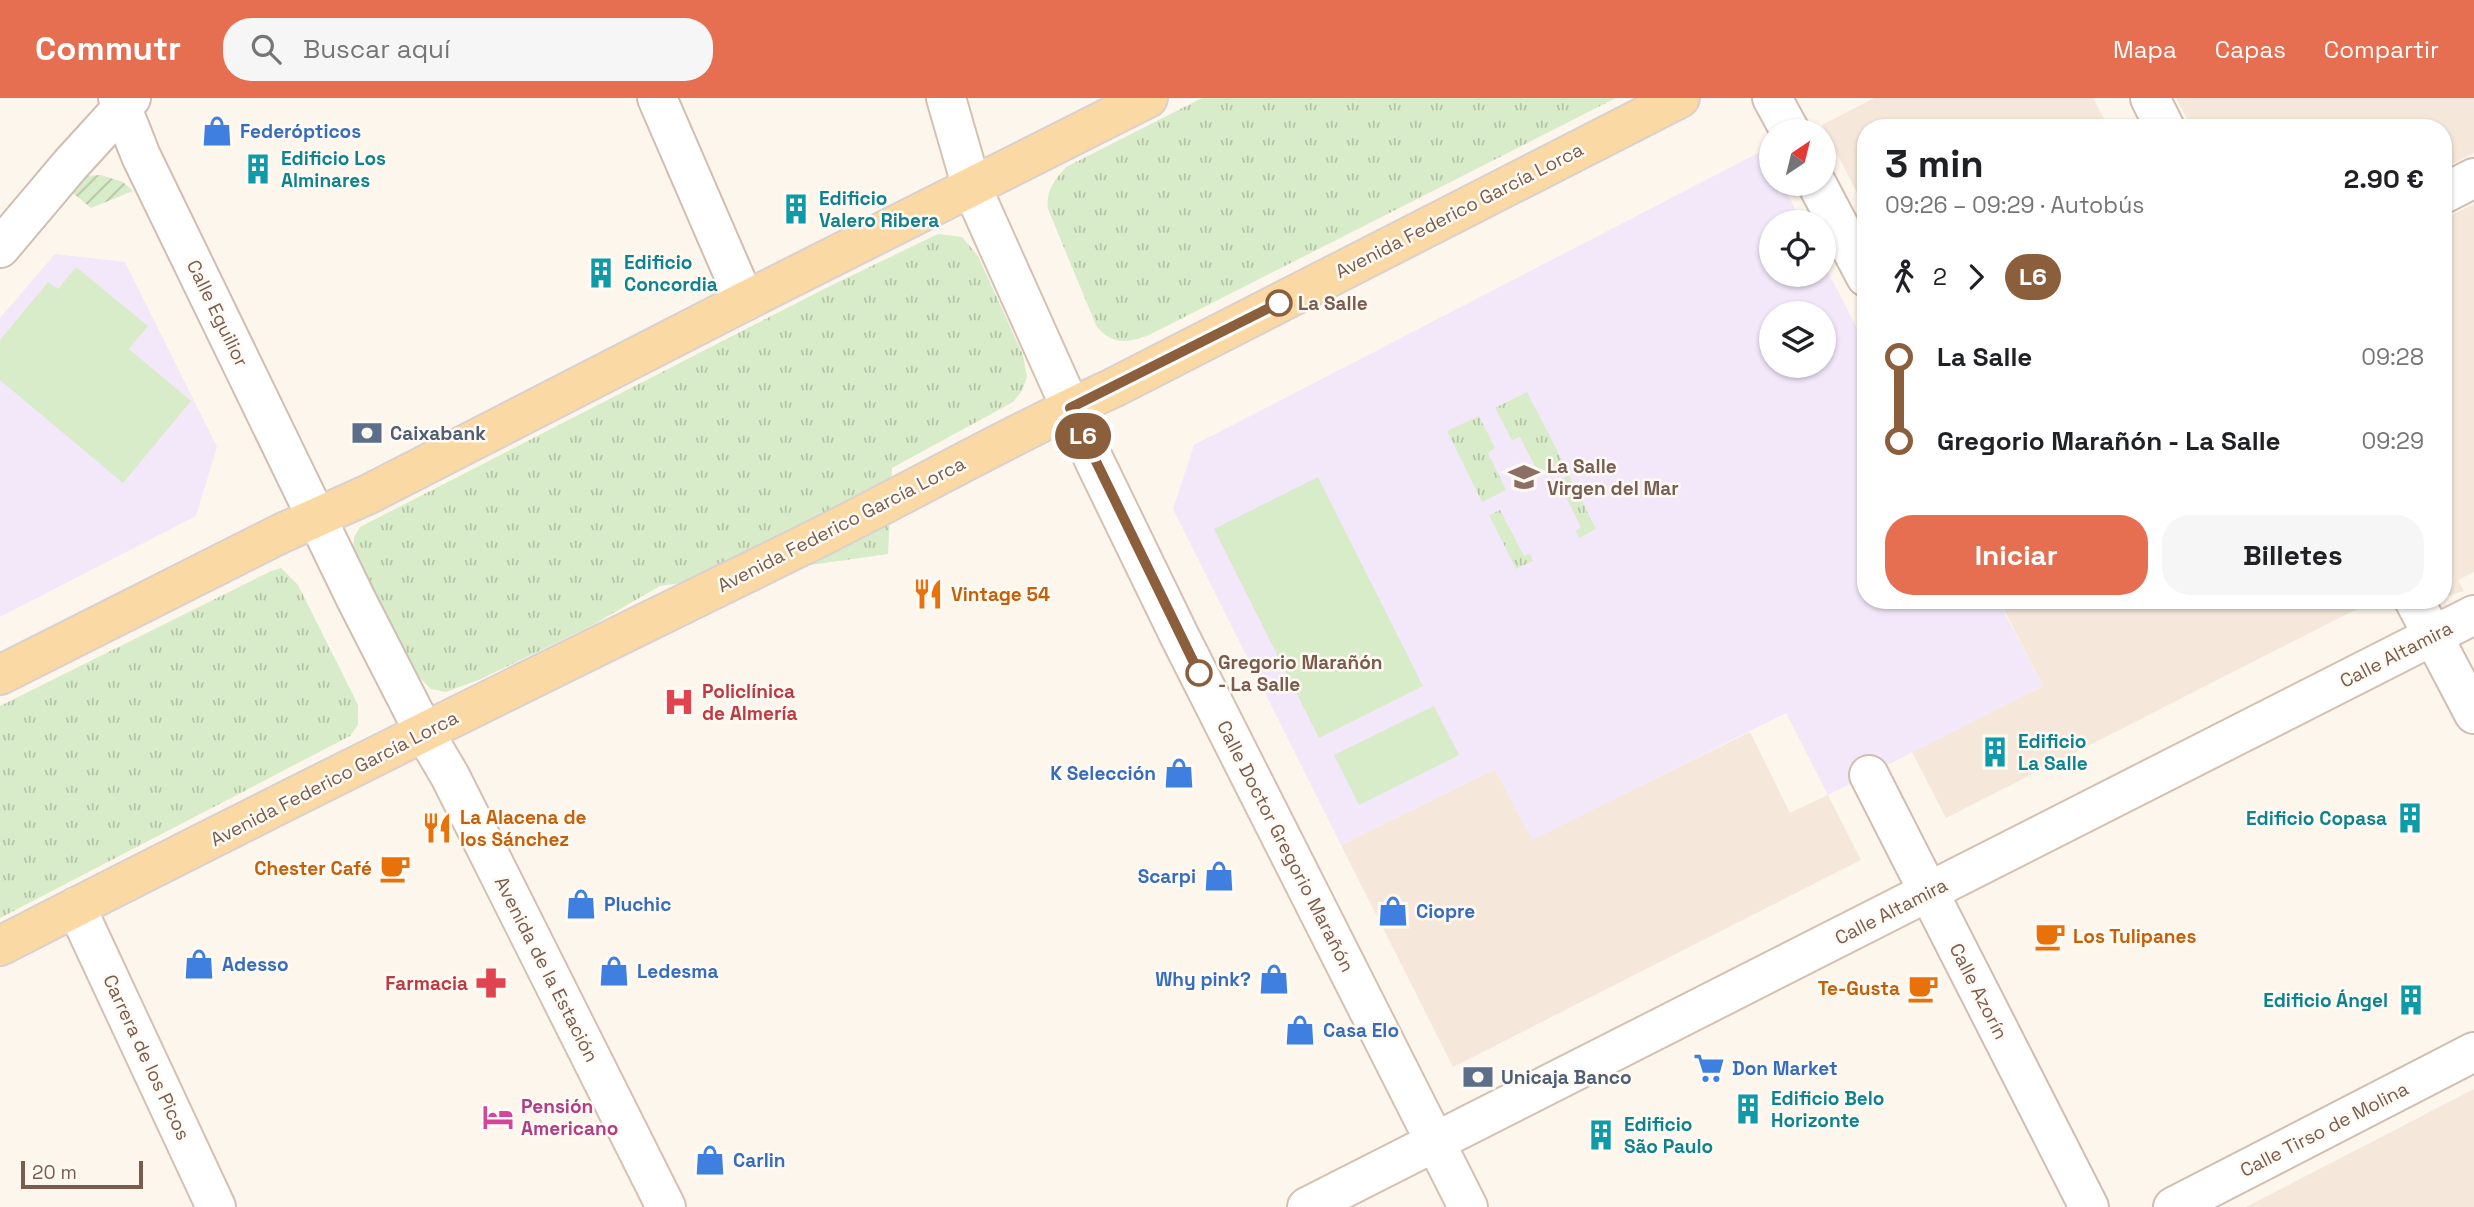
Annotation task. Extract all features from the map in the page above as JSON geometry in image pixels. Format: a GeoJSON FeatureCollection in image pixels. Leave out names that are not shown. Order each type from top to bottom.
{"type":"FeatureCollection","features":[{"type":"Feature","properties":{"kind":"main road"},"geometry":{"type":"LineString","coordinates":[[0,675],[317,517],[369,494],[1148,98]]}},
{"type":"Feature","properties":{"kind":"main road","name":"Avenida Federico García Lorca"},"geometry":{"type":"LineString","coordinates":[[0,946],[424,732],[856,519],[1680,98]]}},
{"type":"Feature","properties":{"kind":"street"},"geometry":{"type":"LineString","coordinates":[[657,98],[745,301]]}},
{"type":"Feature","properties":{"kind":"street","name":"Calle Doctor Gregorio Marañón"},"geometry":{"type":"LineString","coordinates":[[946,98],[972,188],[1070,408],[1179,635],[1468,1207]]}},
{"type":"Feature","properties":{"kind":"street"},"geometry":{"type":"LineString","coordinates":[[1772,98],[1783,119]]}},
{"type":"Feature","properties":{"kind":"street"},"geometry":{"type":"LineString","coordinates":[[2150,98],[2160,119]]}},
{"type":"Feature","properties":{"kind":"street"},"geometry":{"type":"LineString","coordinates":[[0,248],[123,101]]}},
{"type":"Feature","properties":{"kind":"street","name":"Calle Eguilior"},"geometry":{"type":"LineString","coordinates":[[123,101],[141,156],[424,732]]}},
{"type":"Feature","properties":{"kind":"street"},"geometry":{"type":"LineString","coordinates":[[70,165],[141,156]]}},
{"type":"Feature","properties":{"kind":"street"},"geometry":{"type":"LineString","coordinates":[[2452,189],[2474,178]]}},
{"type":"Feature","properties":{"kind":"street"},"geometry":{"type":"LineString","coordinates":[[1823,196],[1857,260]]}},
{"type":"Feature","properties":{"kind":"street"},"geometry":{"type":"LineString","coordinates":[[2419,609],[2474,714]]}},
{"type":"Feature","properties":{"kind":"street","name":"Calle Altamira"},"geometry":{"type":"LineString","coordinates":[[1307,1207],[2474,615]]}},
{"type":"Feature","properties":{"kind":"street","name":"Avenida de la Estación"},"geometry":{"type":"LineString","coordinates":[[424,732],[450,776],[666,1207]]}},
{"type":"Feature","properties":{"kind":"street","name":"Calle Azorín"},"geometry":{"type":"LineString","coordinates":[[1868,775],[2090,1207]]}},
{"type":"Feature","properties":{"kind":"street","name":"Carrera de los Picos"},"geometry":{"type":"LineString","coordinates":[[76,907],[216,1207]]}},
{"type":"Feature","properties":{"kind":"street","name":"Calle Tirso de Molina"},"geometry":{"type":"LineString","coordinates":[[2174,1207],[2474,1052]]}},
{"type":"Feature","properties":{"kind":"shaded area"},"geometry":{"type":"Polygon","coordinates":[[[1874,98],[2093,98],[2104,119],[1857,119],[1857,193],[1836,152],[1836,119],[1834,119],[1874,98]]]}},
{"type":"Feature","properties":{"kind":"shaded area"},"geometry":{"type":"Polygon","coordinates":[[[2176,98],[2474,98],[2474,153],[2452,164],[2452,119],[2187,119],[2176,98]]]}},
{"type":"Feature","properties":{"kind":"shaded area","name":"La Salle Virgen del Mar"},"geometry":{"type":"Polygon","coordinates":[[[1759,153],[1759,196],[1788,196],[1796,210],[1759,210],[1759,287],[1836,287],[1857,328],[1857,609],[2003,609],[2043,686],[1828,795],[1786,713],[1532,840],[1495,769],[1341,845],[1173,509],[1194,445],[1759,153]]]}},
{"type":"Feature","properties":{"kind":"shaded area"},"geometry":{"type":"Polygon","coordinates":[[[2474,204],[2474,572],[2458,580],[2464,591],[2452,595],[2452,215],[2474,204]]]}},
{"type":"Feature","properties":{"kind":"shaded area"},"geometry":{"type":"Polygon","coordinates":[[[55,254],[125,262],[217,447],[196,516],[0,617],[0,318],[55,254]]]}},
{"type":"Feature","properties":{"kind":"shaded area"},"geometry":{"type":"Polygon","coordinates":[[[2004,609],[2357,609],[1946,818],[1912,752],[2043,686],[2004,609]]]}},
{"type":"Feature","properties":{"kind":"shaded area"},"geometry":{"type":"Polygon","coordinates":[[[1750,732],[1790,813],[1828,795],[1861,860],[1453,1067],[1341,845],[1495,769],[1532,839],[1750,732]]]}},
{"type":"Feature","properties":{"kind":"shaded area"},"geometry":{"type":"Polygon","coordinates":[[[2474,1089],[2474,1207],[2246,1207],[2474,1089]]]}},
{"type":"Feature","properties":{"kind":"green space"},"geometry":{"type":"Polygon","coordinates":[[[1202,98],[1616,98],[1151,334],[1128,341],[1108,337],[1096,325],[1048,209],[1050,191],[1066,167],[1202,98]]]}},
{"type":"Feature","properties":{"kind":"green space"},"geometry":{"type":"Polygon","coordinates":[[[101,175],[123,182],[133,191],[91,208],[64,186],[83,176],[101,175]]]}},
{"type":"Feature","properties":{"kind":"green space"},"geometry":{"type":"Polygon","coordinates":[[[938,234],[962,237],[978,256],[1023,355],[1027,377],[1022,391],[1013,402],[892,468],[888,554],[660,586],[589,627],[481,679],[446,692],[431,689],[411,669],[353,552],[354,537],[360,527],[828,287],[938,234]]]}},
{"type":"Feature","properties":{"kind":"green space"},"geometry":{"type":"Polygon","coordinates":[[[76,267],[148,326],[129,349],[191,401],[123,483],[0,380],[0,340],[48,282],[58,289],[76,267]]]}},
{"type":"Feature","properties":{"kind":"green space"},"geometry":{"type":"Polygon","coordinates":[[[1527,392],[1563,462],[1539,474],[1520,437],[1512,440],[1495,408],[1527,392]]]}},
{"type":"Feature","properties":{"kind":"green space"},"geometry":{"type":"Polygon","coordinates":[[[1479,416],[1495,448],[1488,453],[1506,490],[1482,502],[1447,431],[1479,416]]]}},
{"type":"Feature","properties":{"kind":"green space"},"geometry":{"type":"Polygon","coordinates":[[[1569,475],[1596,529],[1579,538],[1576,531],[1581,527],[1558,481],[1569,475]]]}},
{"type":"Feature","properties":{"kind":"green space"},"geometry":{"type":"Polygon","coordinates":[[[1318,477],[1423,686],[1319,738],[1214,529],[1318,477]]]}},
{"type":"Feature","properties":{"kind":"green space"},"geometry":{"type":"Polygon","coordinates":[[[1500,510],[1524,556],[1530,554],[1533,561],[1516,569],[1489,515],[1500,510]]]}},
{"type":"Feature","properties":{"kind":"green space"},"geometry":{"type":"Polygon","coordinates":[[[281,568],[298,585],[358,705],[358,725],[350,736],[0,918],[0,706],[281,568]]]}},
{"type":"Feature","properties":{"kind":"green space"},"geometry":{"type":"Polygon","coordinates":[[[1434,706],[1459,755],[1359,805],[1334,755],[1434,706]]]}},
{"type":"Feature","properties":{"kind":"bus line","name":"L6"},"geometry":{"type":"LineString","coordinates":[[1199,673],[1070,408],[1279,303]]}},
{"type":"Feature","properties":{"kind":"place","name":"Federópticos"},"geometry":{"type":"Point","coordinates":[217,131]}},
{"type":"Feature","properties":{"kind":"place","name":"Edificio Los Alminares"},"geometry":{"type":"Point","coordinates":[258,169]}},
{"type":"Feature","properties":{"kind":"place","name":"Edificio Valero Ribera"},"geometry":{"type":"Point","coordinates":[796,209]}},
{"type":"Feature","properties":{"kind":"place","name":"Edificio Concordia"},"geometry":{"type":"Point","coordinates":[601,273]}},
{"type":"Feature","properties":{"kind":"place","name":"La Salle"},"geometry":{"type":"Point","coordinates":[1279,303]}},
{"type":"Feature","properties":{"kind":"place","name":"Caixabank"},"geometry":{"type":"Point","coordinates":[367,433]}},
{"type":"Feature","properties":{"kind":"place","name":"La Salle Virgen del Mar"},"geometry":{"type":"Point","coordinates":[1524,477]}},
{"type":"Feature","properties":{"kind":"place","name":"Vintage 54"},"geometry":{"type":"Point","coordinates":[928,594]}},
{"type":"Feature","properties":{"kind":"place","name":"Gregorio Marañón - La Salle"},"geometry":{"type":"Point","coordinates":[1199,673]}},
{"type":"Feature","properties":{"kind":"place","name":"Policlínica de Almería"},"geometry":{"type":"Point","coordinates":[679,702]}},
{"type":"Feature","properties":{"kind":"place","name":"Edificio La Salle"},"geometry":{"type":"Point","coordinates":[1995,752]}},
{"type":"Feature","properties":{"kind":"place","name":"K Selección"},"geometry":{"type":"Point","coordinates":[1179,773]}},
{"type":"Feature","properties":{"kind":"place","name":"Edificio Copasa"},"geometry":{"type":"Point","coordinates":[2410,818]}},
{"type":"Feature","properties":{"kind":"place","name":"La Alacena de los Sánchez"},"geometry":{"type":"Point","coordinates":[437,828]}},
{"type":"Feature","properties":{"kind":"place","name":"Chester Café"},"geometry":{"type":"Point","coordinates":[395,868]}},
{"type":"Feature","properties":{"kind":"place","name":"Scarpi"},"geometry":{"type":"Point","coordinates":[1219,876]}},
{"type":"Feature","properties":{"kind":"place","name":"Pluchic"},"geometry":{"type":"Point","coordinates":[581,904]}},
{"type":"Feature","properties":{"kind":"place","name":"Ciopre"},"geometry":{"type":"Point","coordinates":[1393,911]}},
{"type":"Feature","properties":{"kind":"place","name":"Los Tulipanes"},"geometry":{"type":"Point","coordinates":[2050,936]}},
{"type":"Feature","properties":{"kind":"place","name":"Adesso"},"geometry":{"type":"Point","coordinates":[199,964]}},
{"type":"Feature","properties":{"kind":"place","name":"Ledesma"},"geometry":{"type":"Point","coordinates":[614,971]}},
{"type":"Feature","properties":{"kind":"place","name":"Why pink?"},"geometry":{"type":"Point","coordinates":[1274,979]}},
{"type":"Feature","properties":{"kind":"place","name":"Farmacia"},"geometry":{"type":"Point","coordinates":[491,983]}},
{"type":"Feature","properties":{"kind":"place","name":"Te-Gusta"},"geometry":{"type":"Point","coordinates":[1923,988]}},
{"type":"Feature","properties":{"kind":"place","name":"Edificio Ángel"},"geometry":{"type":"Point","coordinates":[2411,1000]}},
{"type":"Feature","properties":{"kind":"place","name":"Casa Elo"},"geometry":{"type":"Point","coordinates":[1300,1030]}},
{"type":"Feature","properties":{"kind":"place","name":"Don Market"},"geometry":{"type":"Point","coordinates":[1709,1068]}},
{"type":"Feature","properties":{"kind":"place","name":"Unicaja Banco"},"geometry":{"type":"Point","coordinates":[1478,1077]}},
{"type":"Feature","properties":{"kind":"place","name":"Edificio Belo Horizonte"},"geometry":{"type":"Point","coordinates":[1748,1109]}},
{"type":"Feature","properties":{"kind":"place","name":"Pensión Americano"},"geometry":{"type":"Point","coordinates":[498,1117]}},
{"type":"Feature","properties":{"kind":"place","name":"Edificio São Paulo"},"geometry":{"type":"Point","coordinates":[1601,1135]}},
{"type":"Feature","properties":{"kind":"place","name":"Carlin"},"geometry":{"type":"Point","coordinates":[710,1160]}}]}
